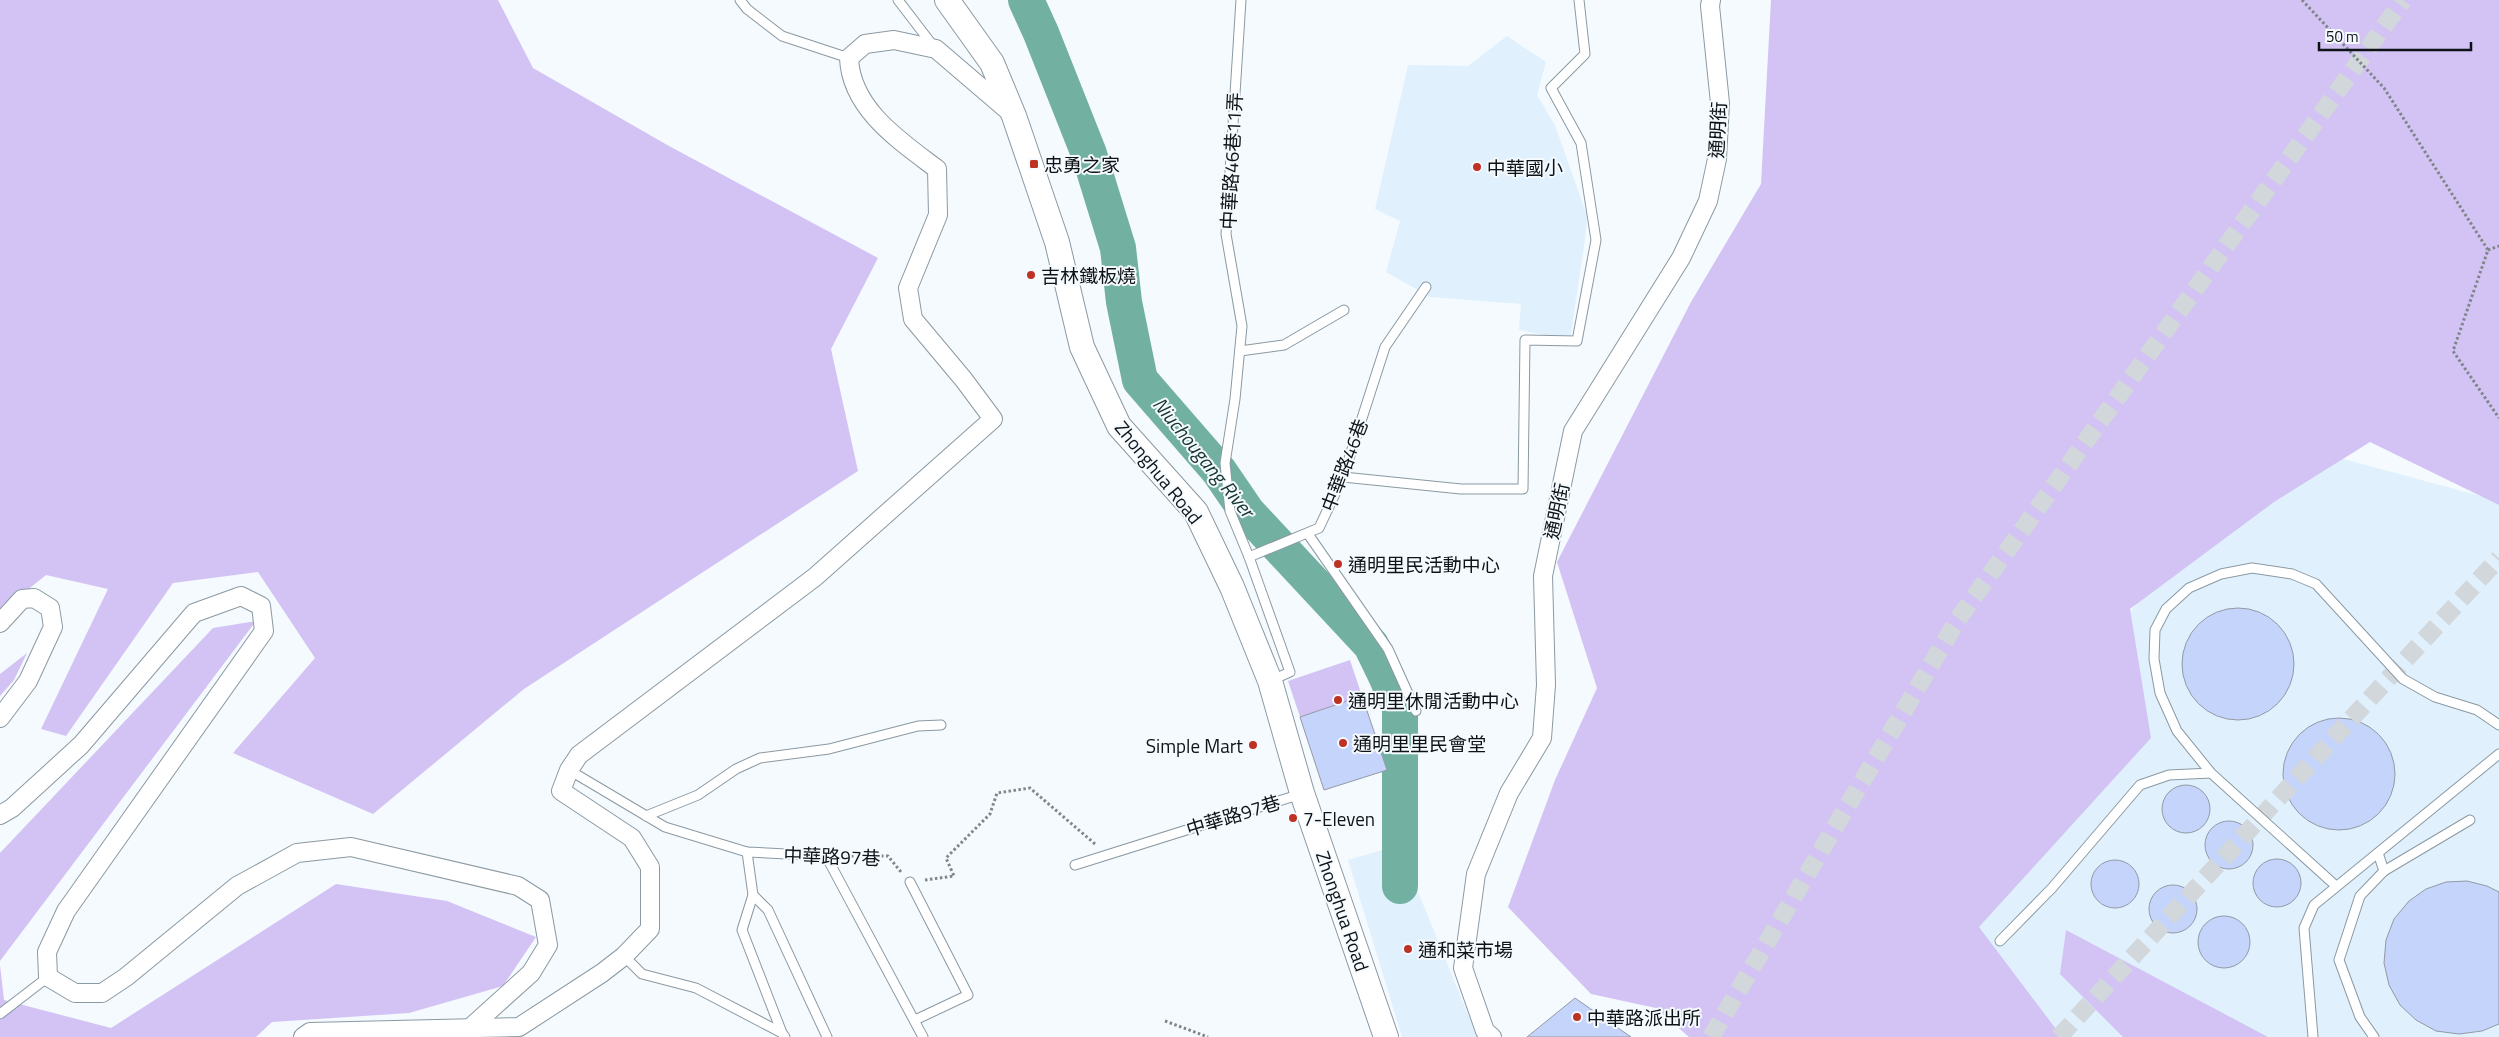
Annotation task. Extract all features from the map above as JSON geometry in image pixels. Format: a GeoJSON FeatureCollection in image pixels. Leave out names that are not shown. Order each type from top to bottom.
{"type":"FeatureCollection","features":[{"type":"Feature","properties":{"kind":"street","name":"Zhonghua Road"},"geometry":{"type":"LineString","coordinates":[[947,0],[992,62],[1014,116],[1056,242],[1082,347],[1119,426],[1196,512],[1232,587],[1270,681],[1302,793],[1386,1037]]}},
{"type":"Feature","properties":{"kind":"street","name":"通明街"},"geometry":{"type":"LineString","coordinates":[[1492,1037],[1485,1031],[1463,968],[1476,874],[1509,793],[1542,738],[1546,685],[1543,576],[1573,431],[1681,258],[1708,201],[1717,159],[1720,103],[1710,6],[1711,0]]}},
{"type":"Feature","properties":{"kind":"street"},"geometry":{"type":"LineString","coordinates":[[303,1037],[310,1032],[519,1027],[602,973],[624,956],[650,929],[650,867],[632,838],[561,791],[569,770],[578,755],[815,577],[993,419],[964,380],[913,319],[908,288],[938,215],[937,169],[891,134],[866,107],[849,74],[849,58],[865,44],[894,40],[936,49],[1014,116]]}},
{"type":"Feature","properties":{"kind":"street"},"geometry":{"type":"LineString","coordinates":[[0,815],[12,808],[81,745],[194,614],[241,596],[261,606],[264,631],[66,911],[47,952],[48,977],[75,993],[102,993],[126,978],[237,886],[297,853],[351,847],[518,886],[540,900],[548,945],[531,973],[470,1028]]}},
{"type":"Feature","properties":{"kind":"street"},"geometry":{"type":"LineString","coordinates":[[0,622],[22,599],[34,598],[50,608],[53,627],[28,681],[0,718]]}},
{"type":"Feature","properties":{"kind":"lane"},"geometry":{"type":"LineString","coordinates":[[740,0],[747,9],[782,36],[849,58]]}},
{"type":"Feature","properties":{"kind":"lane"},"geometry":{"type":"LineString","coordinates":[[898,0],[936,49]]}},
{"type":"Feature","properties":{"kind":"lane","name":"中華路46巷11弄"},"geometry":{"type":"LineString","coordinates":[[1241,0],[1226,234],[1242,326],[1225,463],[1230,511],[1249,557]]}},
{"type":"Feature","properties":{"kind":"lane"},"geometry":{"type":"LineString","coordinates":[[1343,477],[1461,489],[1523,489],[1525,340],[1578,341],[1596,240],[1580,143],[1551,88],[1585,54],[1579,0]]}},
{"type":"Feature","properties":{"kind":"lane","name":"中華路46巷"},"geometry":{"type":"LineString","coordinates":[[1249,557],[1319,528],[1343,477],[1385,347],[1426,287]]}},
{"type":"Feature","properties":{"kind":"lane"},"geometry":{"type":"LineString","coordinates":[[1240,350],[1284,346],[1344,310]]}},
{"type":"Feature","properties":{"kind":"lane"},"geometry":{"type":"LineString","coordinates":[[1305,535],[1388,649],[1416,711]]}},
{"type":"Feature","properties":{"kind":"lane"},"geometry":{"type":"LineString","coordinates":[[1249,557],[1290,672],[1270,681]]}},
{"type":"Feature","properties":{"kind":"lane"},"geometry":{"type":"LineString","coordinates":[[2336,886],[2211,773],[2177,731],[2160,692],[2154,659],[2155,630],[2166,609],[2188,588],[2221,574],[2252,568],[2292,574],[2316,584],[2403,679],[2435,697],[2477,710],[2499,726]]}},
{"type":"Feature","properties":{"kind":"lane"},"geometry":{"type":"LineString","coordinates":[[646,816],[698,795],[736,769],[760,758],[829,749],[918,726],[941,725]]}},
{"type":"Feature","properties":{"kind":"lane"},"geometry":{"type":"LineString","coordinates":[[2313,1037],[2304,928],[2314,904],[2499,754]]}},
{"type":"Feature","properties":{"kind":"lane","name":"中華路97巷"},"geometry":{"type":"LineString","coordinates":[[569,770],[665,826],[747,852],[826,856]]}},
{"type":"Feature","properties":{"kind":"lane"},"geometry":{"type":"LineString","coordinates":[[2000,941],[2052,888],[2140,785],[2169,775],[2211,773]]}},
{"type":"Feature","properties":{"kind":"lane","name":"中華路97巷"},"geometry":{"type":"LineString","coordinates":[[1075,865],[1302,793]]}},
{"type":"Feature","properties":{"kind":"lane"},"geometry":{"type":"LineString","coordinates":[[2374,1037],[2360,1017],[2339,960],[2360,896],[2384,871],[2470,820]]}},
{"type":"Feature","properties":{"kind":"lane"},"geometry":{"type":"LineString","coordinates":[[747,852],[753,895],[742,930],[784,1035]]}},
{"type":"Feature","properties":{"kind":"lane"},"geometry":{"type":"LineString","coordinates":[[2378,853],[2384,871]]}},
{"type":"Feature","properties":{"kind":"lane"},"geometry":{"type":"LineString","coordinates":[[826,856],[923,1037]]}},
{"type":"Feature","properties":{"kind":"lane"},"geometry":{"type":"LineString","coordinates":[[910,882],[968,996],[915,1020]]}},
{"type":"Feature","properties":{"kind":"lane"},"geometry":{"type":"LineString","coordinates":[[753,895],[768,910],[828,1037]]}},
{"type":"Feature","properties":{"kind":"lane"},"geometry":{"type":"LineString","coordinates":[[624,956],[642,974],[696,988],[784,1035]]}},
{"type":"Feature","properties":{"kind":"lane"},"geometry":{"type":"LineString","coordinates":[[0,1014],[48,977]]}},
{"type":"Feature","properties":{"kind":"path"},"geometry":{"type":"LineString","coordinates":[[2302,0],[2384,88],[2488,250]]}},
{"type":"Feature","properties":{"kind":"path"},"geometry":{"type":"LineString","coordinates":[[2488,250],[2499,246]]}},
{"type":"Feature","properties":{"kind":"path"},"geometry":{"type":"LineString","coordinates":[[2488,250],[2453,351],[2499,418]]}},
{"type":"Feature","properties":{"kind":"path"},"geometry":{"type":"LineString","coordinates":[[910,882],[954,876],[946,858],[990,814],[997,793],[1030,788],[1106,854]]}},
{"type":"Feature","properties":{"kind":"path","name":"中華路97巷"},"geometry":{"type":"LineString","coordinates":[[826,856],[888,856],[910,882]]}},
{"type":"Feature","properties":{"kind":"path"},"geometry":{"type":"LineString","coordinates":[[1165,1021],[1208,1037]]}},
{"type":"Feature","properties":{"kind":"shaded area"},"geometry":{"type":"Polygon","coordinates":[[[0,0],[498,0],[533,68],[669,146],[878,258],[831,349],[858,471],[524,689],[373,814],[233,753],[315,658],[258,572],[173,583],[66,736],[41,729],[108,589],[46,575],[0,612],[0,0]]]}},
{"type":"Feature","properties":{"kind":"shaded area"},"geometry":{"type":"Polygon","coordinates":[[[1771,0],[2499,0],[2499,505],[2370,442],[2274,502],[2130,609],[2151,738],[1979,927],[2062,1037],[1689,1037],[1656,1008],[1591,994],[1508,907],[1555,780],[1597,688],[1557,562],[1691,302],[1761,184],[1771,0]]]}},
{"type":"Feature","properties":{"kind":"shaded area","name":"中華國小"},"geometry":{"type":"Polygon","coordinates":[[[1507,36],[1546,62],[1537,95],[1555,125],[1587,216],[1570,340],[1519,330],[1521,304],[1430,297],[1386,272],[1400,221],[1375,209],[1408,65],[1468,66],[1507,36]]]}},
{"type":"Feature","properties":{"kind":"shaded area"},"geometry":{"type":"Polygon","coordinates":[[[2273,440],[2499,501],[2499,1037],[1963,1037],[1879,914],[2273,440]]]}},
{"type":"Feature","properties":{"kind":"shaded area"},"geometry":{"type":"Polygon","coordinates":[[[256,621],[0,961],[0,853],[213,628],[256,621]]]}},
{"type":"Feature","properties":{"kind":"shaded area"},"geometry":{"type":"Polygon","coordinates":[[[27,653],[14,680],[0,696],[0,674],[27,653]]]}},
{"type":"Feature","properties":{"kind":"shaded area"},"geometry":{"type":"Polygon","coordinates":[[[1350,660],[1362,696],[1300,717],[1288,681],[1350,660]]]}},
{"type":"Feature","properties":{"kind":"shaded area","name":"通和菜市場"},"geometry":{"type":"Polygon","coordinates":[[[1399,845],[1477,1037],[1402,1037],[1348,860],[1399,845]]]}},
{"type":"Feature","properties":{"kind":"shaded area"},"geometry":{"type":"Polygon","coordinates":[[[336,884],[447,901],[536,937],[503,986],[409,1013],[272,1022],[256,1037],[0,1037],[0,965],[4,1000],[111,1028],[336,884]]]}},
{"type":"Feature","properties":{"kind":"shaded area"},"geometry":{"type":"Polygon","coordinates":[[[2066,930],[2268,1037],[2123,1037],[2060,974],[2066,930]]]}},
{"type":"Feature","properties":{"kind":"building"},"geometry":{"type":"Polygon","coordinates":[[[2238,608],[2260,612],[2278,624],[2290,642],[2294,664],[2290,686],[2278,704],[2260,716],[2238,720],[2216,716],[2198,704],[2186,686],[2182,664],[2186,642],[2198,624],[2216,612],[2238,608]]]}},
{"type":"Feature","properties":{"kind":"building","name":"通明里里民會堂"},"geometry":{"type":"Polygon","coordinates":[[[1362,696],[1387,770],[1324,790],[1300,717],[1362,696]]]}},
{"type":"Feature","properties":{"kind":"building"},"geometry":{"type":"Polygon","coordinates":[[[2339,718],[2361,722],[2379,734],[2391,752],[2395,774],[2391,796],[2379,814],[2361,826],[2339,830],[2317,826],[2299,814],[2287,796],[2283,774],[2287,752],[2299,734],[2317,722],[2339,718]]]}},
{"type":"Feature","properties":{"kind":"building"},"geometry":{"type":"Polygon","coordinates":[[[2181,785],[2191,785],[2200,789],[2206,795],[2209,800],[2209,818],[2200,829],[2191,833],[2181,833],[2172,829],[2166,823],[2162,814],[2162,804],[2166,795],[2172,789],[2181,785]]]}},
{"type":"Feature","properties":{"kind":"building"},"geometry":{"type":"Polygon","coordinates":[[[2229,821],[2238,823],[2246,828],[2251,836],[2253,845],[2251,854],[2246,862],[2238,867],[2229,869],[2220,867],[2212,862],[2207,854],[2205,845],[2207,836],[2212,828],[2220,823],[2229,821]]]}},
{"type":"Feature","properties":{"kind":"building"},"geometry":{"type":"Polygon","coordinates":[[[2272,859],[2282,859],[2291,863],[2297,869],[2300,874],[2300,892],[2291,903],[2282,907],[2272,907],[2263,903],[2257,897],[2253,888],[2253,878],[2257,869],[2263,863],[2272,859]]]}},
{"type":"Feature","properties":{"kind":"building"},"geometry":{"type":"Polygon","coordinates":[[[2115,860],[2124,862],[2132,867],[2137,875],[2139,884],[2137,893],[2132,901],[2124,906],[2115,908],[2106,906],[2098,901],[2093,893],[2091,884],[2093,875],[2098,867],[2106,862],[2115,860]]]}},
{"type":"Feature","properties":{"kind":"building"},"geometry":{"type":"Polygon","coordinates":[[[2467,881],[2487,886],[2499,892],[2499,1024],[2482,1031],[2459,1034],[2436,1031],[2416,1020],[2400,1005],[2389,985],[2384,963],[2386,940],[2394,919],[2409,901],[2426,889],[2446,882],[2467,881]]]}},
{"type":"Feature","properties":{"kind":"building"},"geometry":{"type":"Polygon","coordinates":[[[2168,885],[2178,885],[2190,892],[2197,904],[2197,914],[2190,926],[2178,933],[2168,933],[2160,929],[2153,922],[2149,914],[2149,904],[2153,896],[2160,889],[2168,885]]]}},
{"type":"Feature","properties":{"kind":"building"},"geometry":{"type":"Polygon","coordinates":[[[2224,916],[2238,920],[2246,928],[2250,942],[2246,956],[2238,964],[2224,968],[2210,964],[2202,956],[2198,942],[2202,928],[2210,920],[2224,916]]]}},
{"type":"Feature","properties":{"kind":"building","name":"中華路派出所"},"geometry":{"type":"Polygon","coordinates":[[[1575,998],[1631,1037],[1527,1037],[1575,998]]]}},
{"type":"Feature","properties":{"kind":"waterway","name":"Niuchougang River"},"geometry":{"type":"LineString","coordinates":[[1026,0],[1089,154],[1118,248],[1124,302],[1140,380],[1219,471],[1247,512],[1371,645],[1400,708],[1400,886]]}},
{"type":"Feature","properties":{"kind":"tunnel"},"geometry":{"type":"LineString","coordinates":[[1711,1037],[1958,619],[2403,0]]}},
{"type":"Feature","properties":{"kind":"tunnel"},"geometry":{"type":"LineString","coordinates":[[2059,1037],[2499,558]]}},
{"type":"Feature","properties":{"kind":"place","name":"忠勇之家"},"geometry":{"type":"Point","coordinates":[1034,164]}},
{"type":"Feature","properties":{"kind":"place","name":"中華國小"},"geometry":{"type":"Point","coordinates":[1477,167]}},
{"type":"Feature","properties":{"kind":"place","name":"吉林鐵板燒"},"geometry":{"type":"Point","coordinates":[1031,275]}},
{"type":"Feature","properties":{"kind":"place","name":"通明里民活動中心"},"geometry":{"type":"Point","coordinates":[1338,564]}},
{"type":"Feature","properties":{"kind":"place","name":"通明里休閒活動中心"},"geometry":{"type":"Point","coordinates":[1338,700]}},
{"type":"Feature","properties":{"kind":"place","name":"通明里里民會堂"},"geometry":{"type":"Point","coordinates":[1343,743]}},
{"type":"Feature","properties":{"kind":"place","name":"Simple Mart"},"geometry":{"type":"Point","coordinates":[1253,745]}},
{"type":"Feature","properties":{"kind":"place","name":"7-Eleven"},"geometry":{"type":"Point","coordinates":[1293,818]}},
{"type":"Feature","properties":{"kind":"place","name":"通和菜市場"},"geometry":{"type":"Point","coordinates":[1408,949]}},
{"type":"Feature","properties":{"kind":"place","name":"中華路派出所"},"geometry":{"type":"Point","coordinates":[1577,1017]}}]}
